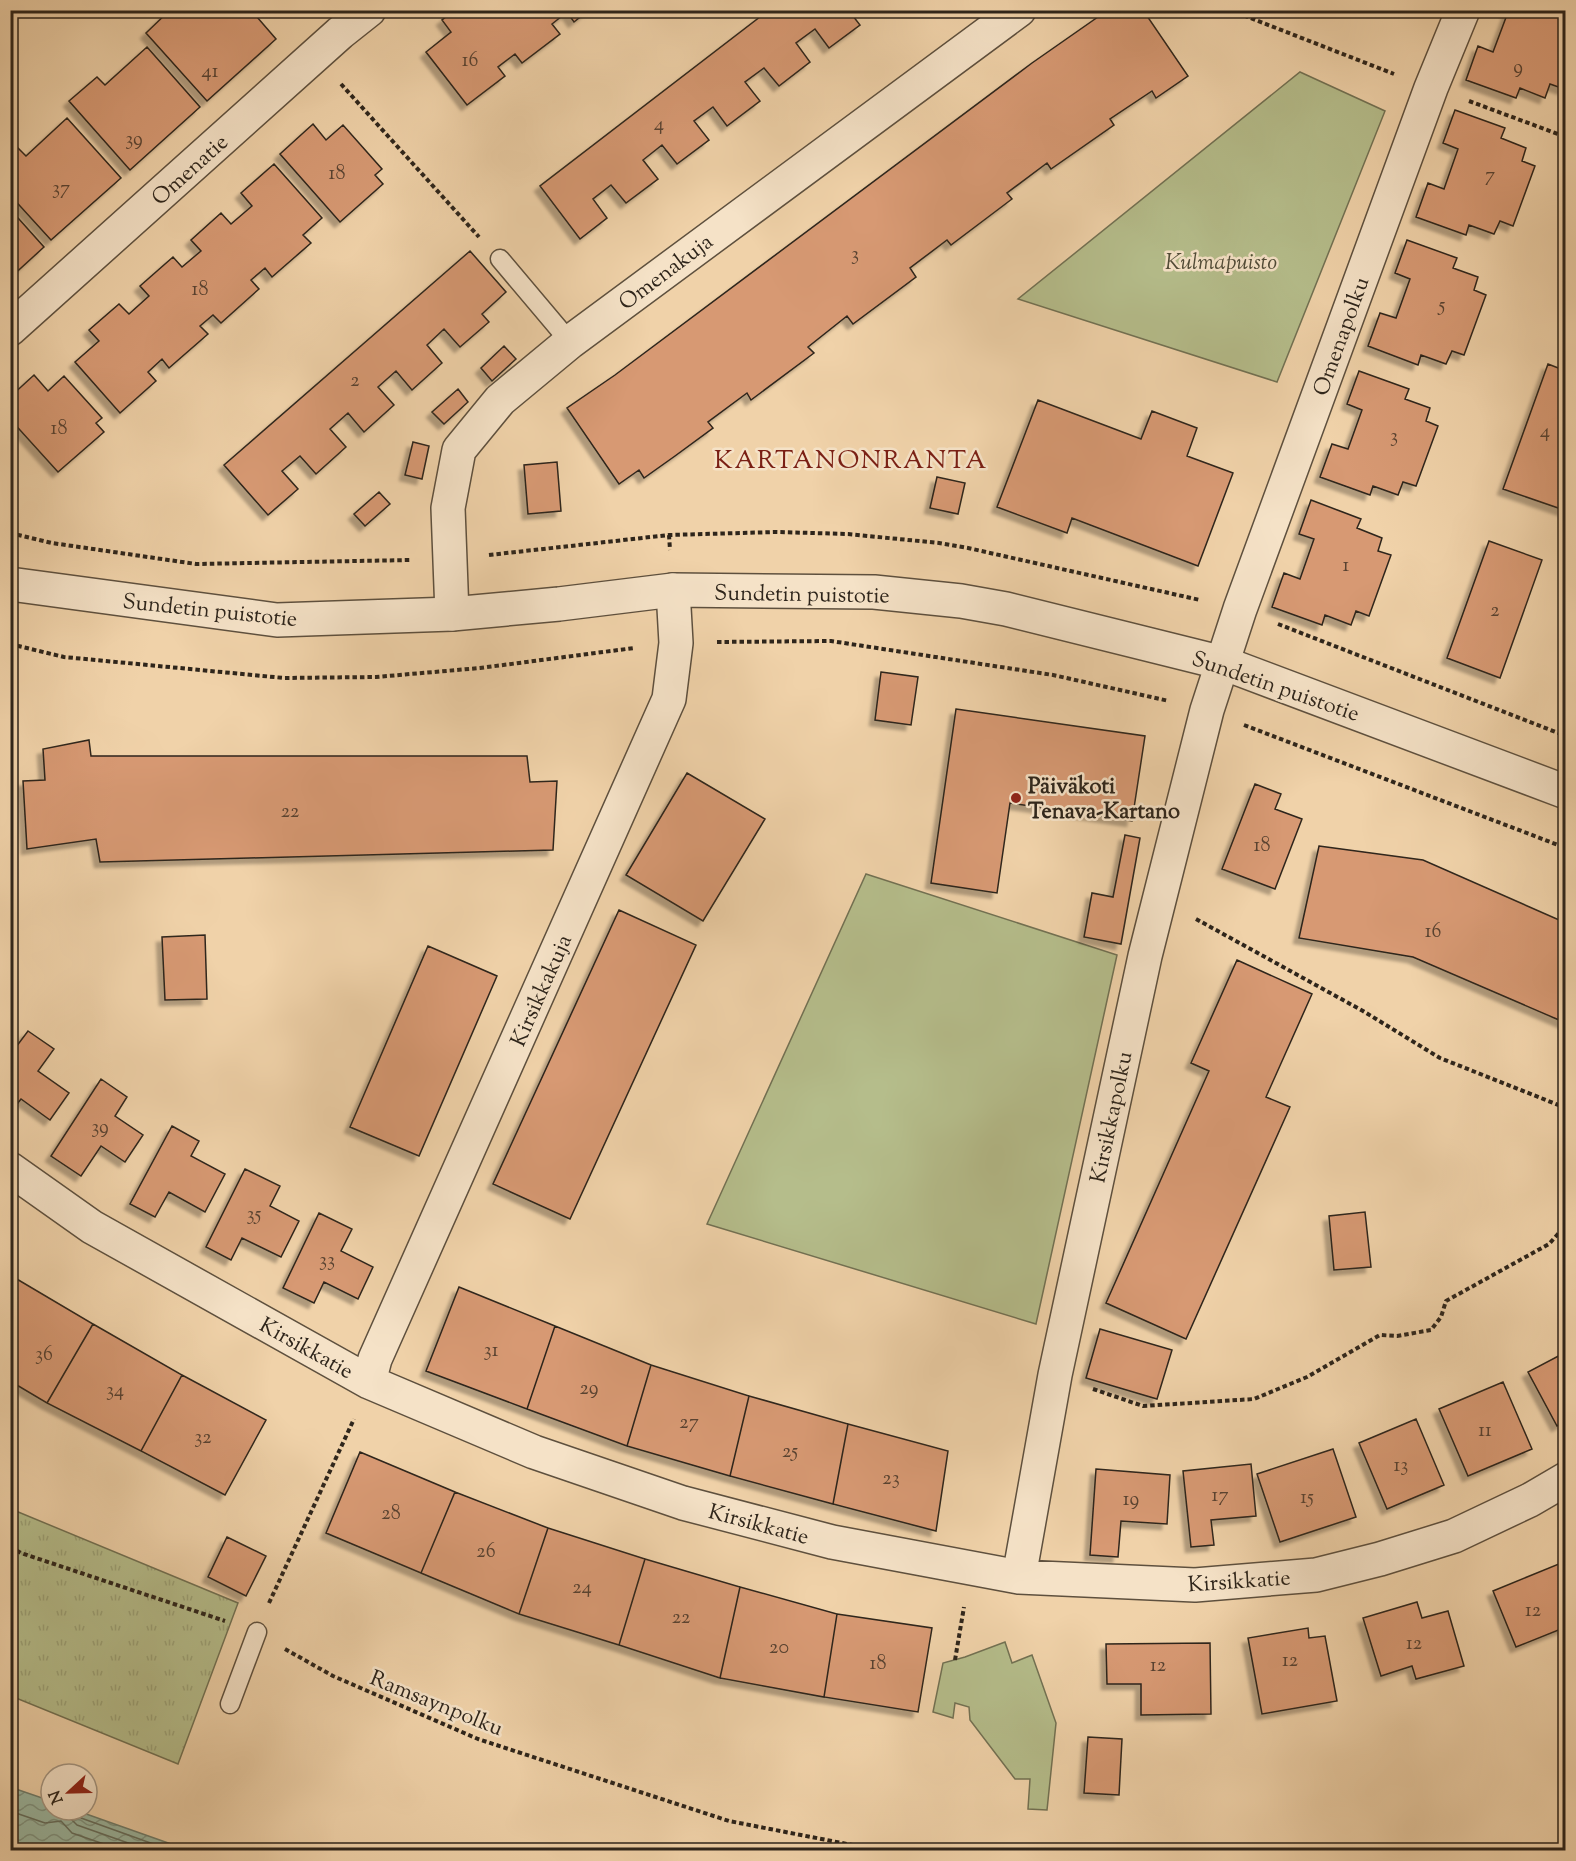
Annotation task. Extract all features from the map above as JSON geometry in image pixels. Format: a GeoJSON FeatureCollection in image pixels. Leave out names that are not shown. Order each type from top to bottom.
{"type":"FeatureCollection","features":[{"type":"Feature","properties":{"kind":"street","name":"Omenatie"},"geometry":{"type":"LineString","coordinates":[[10,329],[369,10]]}},
{"type":"Feature","properties":{"kind":"street","name":"Omenapolku"},"geometry":{"type":"LineString","coordinates":[[1222,663],[1431,88],[1463,10]]}},
{"type":"Feature","properties":{"kind":"street","name":"Omenakuja"},"geometry":{"type":"LineString","coordinates":[[452,614],[448,507],[459,450],[500,400],[570,342],[1000,16]]}},
{"type":"Feature","properties":{"kind":"street","name":"Sundetin puistotie"},"geometry":{"type":"LineString","coordinates":[[10,584],[277,620],[452,614],[673,590],[874,592],[961,602],[1006,609],[1222,663],[1566,792]]}},
{"type":"Feature","properties":{"kind":"street","name":"Kirsikkakuja"},"geometry":{"type":"LineString","coordinates":[[369,1382],[375,1359],[669,699],[676,643],[673,590]]}},
{"type":"Feature","properties":{"kind":"street","name":"Kirsikkapolku"},"geometry":{"type":"LineString","coordinates":[[1019,1577],[1055,1375],[1145,956],[1207,710],[1222,663]]}},
{"type":"Feature","properties":{"kind":"street","name":"Kirsikkatie"},"geometry":{"type":"LineString","coordinates":[[10,1169],[92,1227],[369,1382],[534,1452],[683,1503],[831,1542],[1019,1577],[1195,1586],[1316,1575],[1380,1560],[1454,1536],[1530,1500],[1566,1479]]}},
{"type":"Feature","properties":{"kind":"lane"},"geometry":{"type":"LineString","coordinates":[[500,259],[570,342]]}},
{"type":"Feature","properties":{"kind":"lane"},"geometry":{"type":"LineString","coordinates":[[230,1704],[257,1632]]}},
{"type":"Feature","properties":{"kind":"path"},"geometry":{"type":"LineString","coordinates":[[1230,10],[1431,88],[1566,137]]}},
{"type":"Feature","properties":{"kind":"path"},"geometry":{"type":"LineString","coordinates":[[315,56],[500,259]]}},
{"type":"Feature","properties":{"kind":"path"},"geometry":{"type":"LineString","coordinates":[[10,644],[64,657],[284,678],[376,677],[480,669],[676,643],[831,641],[1053,675],[1207,710],[1566,849]]}},
{"type":"Feature","properties":{"kind":"path"},"geometry":{"type":"LineString","coordinates":[[1159,899],[1363,1011],[1440,1058],[1566,1108]]}},
{"type":"Feature","properties":{"kind":"path"},"geometry":{"type":"LineString","coordinates":[[1055,1375],[1143,1406],[1254,1399],[1307,1377],[1380,1335],[1397,1336],[1431,1330],[1441,1317],[1446,1301],[1549,1244],[1566,1225]]}},
{"type":"Feature","properties":{"kind":"path"},"geometry":{"type":"LineString","coordinates":[[257,1632],[369,1382]]}},
{"type":"Feature","properties":{"kind":"path","name":"Ramsaynpolku"},"geometry":{"type":"LineString","coordinates":[[10,1547],[21,1553],[192,1608],[257,1632],[333,1676],[478,1739],[729,1821],[878,1851]]}},
{"type":"Feature","properties":{"kind":"path"},"geometry":{"type":"LineString","coordinates":[[955,1660],[970,1568]]}},
{"type":"Feature","properties":{"kind":"green space","name":"Kulmapuisto"},"geometry":{"type":"Polygon","coordinates":[[[1300,72],[1385,111],[1277,382],[1018,299],[1300,72]]]}},
{"type":"Feature","properties":{"kind":"green space"},"geometry":{"type":"Polygon","coordinates":[[[866,874],[1117,955],[1036,1324],[707,1224],[866,874]]]}},
{"type":"Feature","properties":{"kind":"green space"},"geometry":{"type":"Polygon","coordinates":[[[11,1509],[238,1603],[178,1764],[11,1696],[11,1509]]]}},
{"type":"Feature","properties":{"kind":"green space"},"geometry":{"type":"Polygon","coordinates":[[[1005,1642],[1012,1663],[1032,1655],[1056,1723],[1047,1810],[1028,1809],[1030,1779],[1015,1779],[970,1720],[969,1707],[955,1703],[953,1718],[933,1712],[943,1663],[1005,1642]]]}},
{"type":"Feature","properties":{"kind":"water"},"geometry":{"type":"Polygon","coordinates":[[[10,1787],[39,1797],[39,1822],[99,1822],[99,1818],[188,1850],[11,1850],[10,1787]]]}},
{"type":"Feature","properties":{"kind":"building"},"geometry":{"type":"Polygon","coordinates":[[[170,10],[176,10],[181,16],[188,10],[251,10],[276,39],[207,101],[146,33],[170,10]]]}},
{"type":"Feature","properties":{"kind":"building"},"geometry":{"type":"Polygon","coordinates":[[[455,10],[589,10],[574,22],[567,12],[552,24],[560,34],[522,63],[515,54],[498,67],[505,76],[467,105],[426,52],[451,32],[442,20],[455,10]]]}},
{"type":"Feature","properties":{"kind":"building"},"geometry":{"type":"Polygon","coordinates":[[[769,10],[860,10],[853,16],[860,25],[829,48],[815,29],[796,43],[810,62],[779,86],[764,68],[745,82],[760,101],[727,126],[713,107],[694,121],[709,140],[677,164],[662,145],[643,160],[658,179],[626,203],[611,185],[593,199],[607,218],[580,239],[540,186],[769,10]]]}},
{"type":"Feature","properties":{"kind":"building"},"geometry":{"type":"Polygon","coordinates":[[[1108,10],[1143,10],[1188,76],[1156,98],[1152,91],[1110,119],[1114,125],[1051,169],[1047,163],[1007,193],[1012,199],[951,245],[947,240],[910,268],[916,277],[853,324],[847,316],[808,347],[814,353],[751,400],[747,393],[708,422],[713,428],[644,478],[639,470],[619,484],[567,408],[615,375],[1032,63],[1108,10]]]}},
{"type":"Feature","properties":{"kind":"building"},"geometry":{"type":"Polygon","coordinates":[[[1504,10],[1566,10],[1564,89],[1550,84],[1545,98],[1520,88],[1516,98],[1466,80],[1478,46],[1493,52],[1508,12],[1504,10]]]}},
{"type":"Feature","properties":{"kind":"building"},"geometry":{"type":"Polygon","coordinates":[[[147,47],[200,107],[130,170],[69,101],[97,77],[105,85],[147,47]]]}},
{"type":"Feature","properties":{"kind":"building"},"geometry":{"type":"Polygon","coordinates":[[[1455,110],[1505,128],[1501,138],[1526,148],[1522,161],[1535,166],[1513,226],[1500,221],[1494,234],[1469,225],[1466,235],[1416,217],[1428,183],[1444,189],[1458,149],[1443,143],[1455,110]]]}},
{"type":"Feature","properties":{"kind":"building"},"geometry":{"type":"Polygon","coordinates":[[[67,118],[121,178],[51,240],[10,195],[10,153],[17,147],[26,156],[67,118]]]}},
{"type":"Feature","properties":{"kind":"building"},"geometry":{"type":"Polygon","coordinates":[[[313,124],[326,140],[343,125],[382,169],[375,175],[383,184],[340,222],[280,154],[313,124]]]}},
{"type":"Feature","properties":{"kind":"building"},"geometry":{"type":"Polygon","coordinates":[[[274,164],[322,218],[303,235],[311,243],[272,277],[265,268],[251,280],[259,289],[221,323],[213,315],[200,326],[208,334],[169,368],[162,359],[148,372],[156,381],[120,413],[75,362],[99,341],[89,330],[119,304],[129,314],[149,296],[140,286],[173,257],[182,267],[201,251],[191,240],[221,213],[231,224],[252,206],[241,193],[274,164]]]}},
{"type":"Feature","properties":{"kind":"building"},"geometry":{"type":"Polygon","coordinates":[[[10,209],[44,247],[10,278],[10,209]]]}},
{"type":"Feature","properties":{"kind":"building"},"geometry":{"type":"Polygon","coordinates":[[[1407,240],[1457,258],[1453,268],[1478,277],[1474,290],[1486,295],[1464,355],[1452,351],[1446,364],[1421,355],[1418,365],[1368,346],[1380,313],[1396,318],[1410,279],[1395,273],[1407,240]]]}},
{"type":"Feature","properties":{"kind":"building"},"geometry":{"type":"Polygon","coordinates":[[[470,251],[506,292],[482,314],[489,322],[460,347],[444,329],[427,345],[442,363],[412,390],[396,371],[378,387],[394,405],[364,432],[348,413],[330,429],[346,447],[316,474],[300,456],[282,471],[298,489],[268,515],[224,465],[470,251]]]}},
{"type":"Feature","properties":{"kind":"building"},"geometry":{"type":"Polygon","coordinates":[[[504,346],[516,359],[492,381],[481,368],[504,346]]]}},
{"type":"Feature","properties":{"kind":"building"},"geometry":{"type":"Polygon","coordinates":[[[1548,364],[1566,371],[1566,505],[1564,510],[1503,489],[1548,364]]]}},
{"type":"Feature","properties":{"kind":"building"},"geometry":{"type":"Polygon","coordinates":[[[1359,371],[1409,389],[1405,399],[1430,408],[1426,421],[1438,426],[1416,486],[1403,482],[1398,495],[1373,486],[1370,495],[1320,477],[1332,444],[1348,449],[1362,410],[1347,404],[1359,371]]]}},
{"type":"Feature","properties":{"kind":"building"},"geometry":{"type":"Polygon","coordinates":[[[34,375],[48,391],[64,376],[102,418],[96,423],[104,432],[58,472],[10,419],[10,397],[34,375]]]}},
{"type":"Feature","properties":{"kind":"building"},"geometry":{"type":"Polygon","coordinates":[[[458,389],[468,402],[444,424],[432,412],[458,389]]]}},
{"type":"Feature","properties":{"kind":"building"},"geometry":{"type":"Polygon","coordinates":[[[1038,400],[1141,439],[1152,411],[1197,428],[1187,456],[1233,473],[1198,566],[1072,518],[1067,533],[997,507],[1038,400]]]}},
{"type":"Feature","properties":{"kind":"building"},"geometry":{"type":"Polygon","coordinates":[[[413,442],[429,446],[422,479],[405,475],[413,442]]]}},
{"type":"Feature","properties":{"kind":"building"},"geometry":{"type":"Polygon","coordinates":[[[557,462],[561,511],[528,514],[524,465],[557,462]]]}},
{"type":"Feature","properties":{"kind":"building"},"geometry":{"type":"Polygon","coordinates":[[[937,477],[965,483],[958,514],[930,508],[937,477]]]}},
{"type":"Feature","properties":{"kind":"building"},"geometry":{"type":"Polygon","coordinates":[[[379,492],[390,504],[365,526],[354,514],[379,492]]]}},
{"type":"Feature","properties":{"kind":"building"},"geometry":{"type":"Polygon","coordinates":[[[1311,500],[1361,519],[1357,528],[1382,538],[1378,551],[1391,555],[1369,616],[1356,611],[1351,625],[1325,615],[1322,625],[1272,607],[1284,573],[1300,579],[1314,539],[1299,534],[1311,500]]]}},
{"type":"Feature","properties":{"kind":"building"},"geometry":{"type":"Polygon","coordinates":[[[1489,541],[1542,560],[1500,678],[1447,658],[1489,541]]]}},
{"type":"Feature","properties":{"kind":"building"},"geometry":{"type":"Polygon","coordinates":[[[881,672],[918,677],[911,725],[875,720],[881,672]]]}},
{"type":"Feature","properties":{"kind":"building"},"geometry":{"type":"Polygon","coordinates":[[[956,709],[1145,736],[1132,821],[1010,803],[997,893],[931,883],[956,709]]]}},
{"type":"Feature","properties":{"kind":"building"},"geometry":{"type":"Polygon","coordinates":[[[89,740],[91,756],[527,756],[530,782],[557,781],[553,850],[100,862],[96,839],[27,849],[23,781],[45,780],[43,749],[89,740]]]}},
{"type":"Feature","properties":{"kind":"building"},"geometry":{"type":"Polygon","coordinates":[[[687,773],[765,819],[703,921],[626,875],[687,773]]]}},
{"type":"Feature","properties":{"kind":"building"},"geometry":{"type":"Polygon","coordinates":[[[1255,784],[1281,794],[1275,809],[1302,819],[1275,889],[1222,869],[1255,784]]]}},
{"type":"Feature","properties":{"kind":"building"},"geometry":{"type":"Polygon","coordinates":[[[1125,835],[1140,838],[1121,944],[1084,937],[1092,893],[1113,897],[1125,835]]]}},
{"type":"Feature","properties":{"kind":"building"},"geometry":{"type":"Polygon","coordinates":[[[1319,846],[1423,860],[1566,923],[1566,1023],[1413,957],[1299,938],[1319,846]]]}},
{"type":"Feature","properties":{"kind":"building"},"geometry":{"type":"Polygon","coordinates":[[[619,910],[696,945],[570,1219],[493,1184],[619,910]]]}},
{"type":"Feature","properties":{"kind":"building"},"geometry":{"type":"Polygon","coordinates":[[[205,935],[207,999],[165,1000],[162,937],[205,935]]]}},
{"type":"Feature","properties":{"kind":"building"},"geometry":{"type":"Polygon","coordinates":[[[428,946],[497,976],[419,1156],[350,1127],[428,946]]]}},
{"type":"Feature","properties":{"kind":"building"},"geometry":{"type":"Polygon","coordinates":[[[1237,960],[1312,994],[1266,1097],[1290,1107],[1186,1339],[1106,1303],[1209,1071],[1191,1063],[1237,960]]]}},
{"type":"Feature","properties":{"kind":"building"},"geometry":{"type":"Polygon","coordinates":[[[28,1031],[54,1049],[38,1071],[69,1093],[50,1120],[21,1099],[10,1113],[10,1055],[28,1031]]]}},
{"type":"Feature","properties":{"kind":"building"},"geometry":{"type":"Polygon","coordinates":[[[101,1079],[127,1097],[115,1116],[143,1135],[125,1162],[101,1146],[81,1176],[51,1156],[101,1079]]]}},
{"type":"Feature","properties":{"kind":"building"},"geometry":{"type":"Polygon","coordinates":[[[172,1126],[199,1141],[191,1156],[225,1174],[205,1212],[169,1192],[155,1217],[130,1204],[172,1126]]]}},
{"type":"Feature","properties":{"kind":"building"},"geometry":{"type":"Polygon","coordinates":[[[245,1169],[280,1186],[270,1206],[299,1221],[281,1257],[242,1238],[231,1260],[206,1247],[245,1169]]]}},
{"type":"Feature","properties":{"kind":"building"},"geometry":{"type":"Polygon","coordinates":[[[1365,1212],[1371,1267],[1334,1270],[1329,1216],[1365,1212]]]}},
{"type":"Feature","properties":{"kind":"building"},"geometry":{"type":"Polygon","coordinates":[[[319,1213],[352,1229],[341,1251],[373,1267],[358,1299],[324,1282],[314,1303],[283,1288],[319,1213]]]}},
{"type":"Feature","properties":{"kind":"building"},"geometry":{"type":"Polygon","coordinates":[[[10,1275],[93,1324],[47,1403],[10,1381],[10,1275]]]}},
{"type":"Feature","properties":{"kind":"building"},"geometry":{"type":"Polygon","coordinates":[[[459,1287],[555,1326],[527,1409],[426,1371],[459,1287]]]}},
{"type":"Feature","properties":{"kind":"building"},"geometry":{"type":"Polygon","coordinates":[[[93,1324],[182,1375],[141,1451],[47,1403],[93,1324]]]}},
{"type":"Feature","properties":{"kind":"building"},"geometry":{"type":"Polygon","coordinates":[[[555,1326],[651,1365],[627,1446],[527,1409],[555,1326]]]}},
{"type":"Feature","properties":{"kind":"building"},"geometry":{"type":"Polygon","coordinates":[[[1100,1329],[1172,1350],[1157,1399],[1086,1378],[1100,1329]]]}},
{"type":"Feature","properties":{"kind":"building"},"geometry":{"type":"Polygon","coordinates":[[[1566,1352],[1566,1421],[1557,1426],[1528,1372],[1566,1352]]]}},
{"type":"Feature","properties":{"kind":"building"},"geometry":{"type":"Polygon","coordinates":[[[651,1365],[749,1396],[730,1476],[627,1446],[651,1365]]]}},
{"type":"Feature","properties":{"kind":"building"},"geometry":{"type":"Polygon","coordinates":[[[182,1375],[266,1420],[225,1495],[141,1451],[182,1375]]]}},
{"type":"Feature","properties":{"kind":"building"},"geometry":{"type":"Polygon","coordinates":[[[1503,1382],[1532,1449],[1468,1476],[1439,1409],[1503,1382]]]}},
{"type":"Feature","properties":{"kind":"building"},"geometry":{"type":"Polygon","coordinates":[[[749,1396],[848,1424],[833,1504],[730,1476],[749,1396]]]}},
{"type":"Feature","properties":{"kind":"building"},"geometry":{"type":"Polygon","coordinates":[[[1416,1419],[1444,1485],[1387,1509],[1359,1443],[1416,1419]]]}},
{"type":"Feature","properties":{"kind":"building"},"geometry":{"type":"Polygon","coordinates":[[[848,1424],[948,1451],[936,1531],[833,1504],[848,1424]]]}},
{"type":"Feature","properties":{"kind":"building"},"geometry":{"type":"Polygon","coordinates":[[[1333,1449],[1356,1517],[1280,1542],[1257,1474],[1333,1449]]]}},
{"type":"Feature","properties":{"kind":"building"},"geometry":{"type":"Polygon","coordinates":[[[360,1452],[455,1492],[421,1573],[326,1533],[360,1452]]]}},
{"type":"Feature","properties":{"kind":"building"},"geometry":{"type":"Polygon","coordinates":[[[1251,1464],[1256,1516],[1211,1520],[1214,1545],[1191,1547],[1183,1471],[1251,1464]]]}},
{"type":"Feature","properties":{"kind":"building"},"geometry":{"type":"Polygon","coordinates":[[[1096,1469],[1170,1475],[1167,1524],[1121,1521],[1118,1557],[1090,1555],[1096,1469]]]}},
{"type":"Feature","properties":{"kind":"building"},"geometry":{"type":"Polygon","coordinates":[[[455,1492],[548,1528],[519,1614],[421,1573],[455,1492]]]}},
{"type":"Feature","properties":{"kind":"building"},"geometry":{"type":"Polygon","coordinates":[[[548,1528],[645,1559],[619,1645],[519,1614],[548,1528]]]}},
{"type":"Feature","properties":{"kind":"building"},"geometry":{"type":"Polygon","coordinates":[[[227,1537],[266,1556],[246,1596],[208,1577],[227,1537]]]}},
{"type":"Feature","properties":{"kind":"building"},"geometry":{"type":"Polygon","coordinates":[[[645,1559],[740,1587],[720,1678],[619,1645],[645,1559]]]}},
{"type":"Feature","properties":{"kind":"building"},"geometry":{"type":"Polygon","coordinates":[[[1566,1561],[1566,1627],[1516,1647],[1493,1591],[1566,1561]]]}},
{"type":"Feature","properties":{"kind":"building"},"geometry":{"type":"Polygon","coordinates":[[[740,1587],[837,1614],[824,1697],[720,1678],[740,1587]]]}},
{"type":"Feature","properties":{"kind":"building"},"geometry":{"type":"Polygon","coordinates":[[[1417,1602],[1422,1618],[1448,1611],[1464,1666],[1416,1679],[1412,1666],[1381,1676],[1363,1618],[1417,1602]]]}},
{"type":"Feature","properties":{"kind":"building"},"geometry":{"type":"Polygon","coordinates":[[[837,1614],[932,1628],[918,1712],[824,1697],[837,1614]]]}},
{"type":"Feature","properties":{"kind":"building"},"geometry":{"type":"Polygon","coordinates":[[[1308,1628],[1309,1638],[1325,1636],[1337,1701],[1262,1714],[1248,1638],[1308,1628]]]}},
{"type":"Feature","properties":{"kind":"building"},"geometry":{"type":"Polygon","coordinates":[[[1210,1643],[1211,1714],[1141,1715],[1141,1684],[1107,1684],[1106,1644],[1210,1643]]]}},
{"type":"Feature","properties":{"kind":"building"},"geometry":{"type":"Polygon","coordinates":[[[1088,1737],[1122,1739],[1119,1795],[1084,1793],[1088,1737]]]}},
{"type":"Feature","properties":{"kind":"place","name":"Päiväkoti Tenava-Kartano"},"geometry":{"type":"Point","coordinates":[1016,798]}},
{"type":"Feature","properties":{"kind":"district","name":"KARTANONRANTA"},"geometry":{"type":"Point","coordinates":[851,459]}}]}
